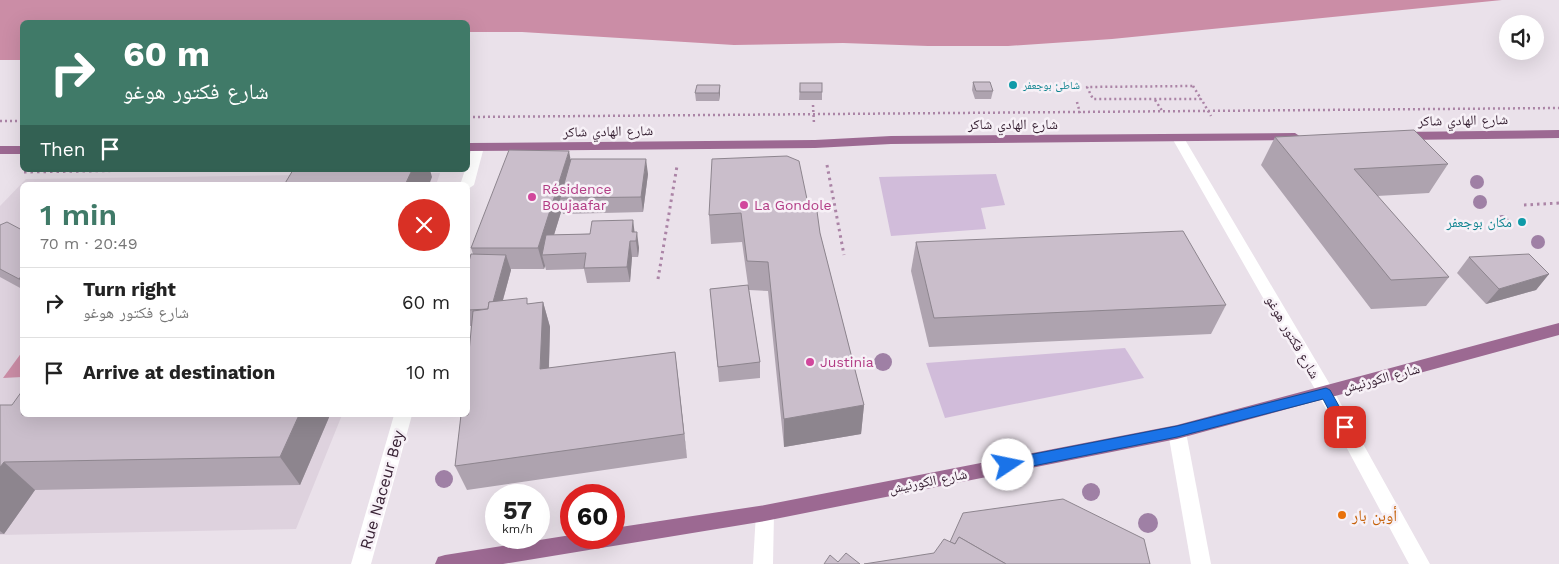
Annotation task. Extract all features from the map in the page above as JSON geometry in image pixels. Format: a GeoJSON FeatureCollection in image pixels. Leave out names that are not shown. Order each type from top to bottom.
{"type":"FeatureCollection","features":[{"type":"Feature","properties":{"kind":"main road","name":"شارع الهادي شاكر"},"geometry":{"type":"LineString","coordinates":[[1393,136],[1559,134]]}},
{"type":"Feature","properties":{"kind":"main road","name":"شارع الهادي شاكر"},"geometry":{"type":"LineString","coordinates":[[473,147],[816,144],[891,140],[1305,137]]}},
{"type":"Feature","properties":{"kind":"main road"},"geometry":{"type":"LineString","coordinates":[[0,150],[20,150]]}},
{"type":"Feature","properties":{"kind":"main road","name":"شارع الكورنيش"},"geometry":{"type":"LineString","coordinates":[[625,535],[765,513],[1177,432],[1559,329]]}},
{"type":"Feature","properties":{"kind":"main road","name":"شارع الكورنيش"},"geometry":{"type":"LineString","coordinates":[[445,564],[560,545]]}},
{"type":"Feature","properties":{"kind":"street","name":"شارع فكتور هوغو"},"geometry":{"type":"LineString","coordinates":[[1178,138],[1326,393],[1420,564]]}},
{"type":"Feature","properties":{"kind":"street"},"geometry":{"type":"LineString","coordinates":[[470,170],[473,147]]}},
{"type":"Feature","properties":{"kind":"street","name":"Rue Naceur Bey"},"geometry":{"type":"LineString","coordinates":[[361,564],[402,417]]}},
{"type":"Feature","properties":{"kind":"street"},"geometry":{"type":"LineString","coordinates":[[1177,432],[1201,564]]}},
{"type":"Feature","properties":{"kind":"street"},"geometry":{"type":"LineString","coordinates":[[762,564],[765,513]]}},
{"type":"Feature","properties":{"kind":"path"},"geometry":{"type":"LineString","coordinates":[[1193,86],[1201,99],[1174,100],[1093,100],[1087,87],[1193,86]]}},
{"type":"Feature","properties":{"kind":"path"},"geometry":{"type":"LineString","coordinates":[[1077,102],[1082,117]]}},
{"type":"Feature","properties":{"kind":"path"},"geometry":{"type":"LineString","coordinates":[[1203,102],[1214,121]]}},
{"type":"Feature","properties":{"kind":"path"},"geometry":{"type":"LineString","coordinates":[[470,117],[1559,108]]}},
{"type":"Feature","properties":{"kind":"path"},"geometry":{"type":"LineString","coordinates":[[0,121],[20,121]]}},
{"type":"Feature","properties":{"kind":"path"},"geometry":{"type":"LineString","coordinates":[[822,162],[827,164],[844,255]]}},
{"type":"Feature","properties":{"kind":"path"},"geometry":{"type":"LineString","coordinates":[[658,279],[678,163]]}},
{"type":"Feature","properties":{"kind":"path"},"geometry":{"type":"LineString","coordinates":[[1524,205],[1559,203]]}},
{"type":"Feature","properties":{"kind":"shaded area"},"geometry":{"type":"Polygon","coordinates":[[[0,0],[1502,0],[1112,39],[1008,46],[843,43],[734,45],[522,32],[470,32],[470,20],[20,20],[20,60],[0,60],[0,0]]]}},
{"type":"Feature","properties":{"kind":"shaded area"},"geometry":{"type":"Polygon","coordinates":[[[440,173],[437,182],[23,182],[26,179],[440,173]]]}},
{"type":"Feature","properties":{"kind":"shaded area"},"geometry":{"type":"Polygon","coordinates":[[[996,174],[1005,205],[981,208],[986,229],[891,236],[879,177],[996,174]]]}},
{"type":"Feature","properties":{"kind":"shaded area"},"geometry":{"type":"Polygon","coordinates":[[[20,185],[20,417],[341,417],[296,529],[0,535],[0,206],[20,185]]]}},
{"type":"Feature","properties":{"kind":"shaded area"},"geometry":{"type":"Polygon","coordinates":[[[1125,348],[1144,378],[945,418],[926,363],[1125,348]]]}},
{"type":"Feature","properties":{"kind":"shaded area"},"geometry":{"type":"Polygon","coordinates":[[[20,355],[20,377],[3,378],[20,355]]]}},
{"type":"Feature","properties":{"kind":"building"},"geometry":{"type":"Polygon","coordinates":[[[973,82],[990,82],[993,91],[976,91],[973,82]]]}},
{"type":"Feature","properties":{"kind":"building"},"geometry":{"type":"Polygon","coordinates":[[[800,83],[822,83],[822,92],[800,92],[800,83]]]}},
{"type":"Feature","properties":{"kind":"building"},"geometry":{"type":"Polygon","coordinates":[[[697,85],[720,85],[719,93],[695,93],[697,85]]]}},
{"type":"Feature","properties":{"kind":"building"},"geometry":{"type":"Polygon","coordinates":[[[1414,130],[1448,164],[1354,169],[1449,277],[1391,280],[1275,137],[1414,130]]]}},
{"type":"Feature","properties":{"kind":"building"},"geometry":{"type":"Polygon","coordinates":[[[509,150],[569,151],[538,248],[471,248],[509,150]]]}},
{"type":"Feature","properties":{"kind":"building","name":"Justinia"},"geometry":{"type":"Polygon","coordinates":[[[787,156],[799,161],[808,204],[816,204],[820,233],[864,405],[784,419],[768,262],[747,261],[741,213],[709,215],[712,159],[787,156]]]}},
{"type":"Feature","properties":{"kind":"building"},"geometry":{"type":"Polygon","coordinates":[[[571,159],[646,159],[641,197],[560,198],[571,159]]]}},
{"type":"Feature","properties":{"kind":"building"},"geometry":{"type":"Polygon","coordinates":[[[292,172],[411,172],[406,182],[286,182],[292,172]]]}},
{"type":"Feature","properties":{"kind":"building"},"geometry":{"type":"Polygon","coordinates":[[[633,220],[632,232],[637,232],[636,241],[630,241],[627,267],[584,268],[586,253],[542,255],[546,235],[590,234],[592,221],[633,220]]]}},
{"type":"Feature","properties":{"kind":"building"},"geometry":{"type":"Polygon","coordinates":[[[7,222],[20,229],[19,279],[0,269],[0,225],[7,222]]]}},
{"type":"Feature","properties":{"kind":"building"},"geometry":{"type":"Polygon","coordinates":[[[1183,231],[1226,305],[934,318],[916,242],[1183,231]]]}},
{"type":"Feature","properties":{"kind":"building"},"geometry":{"type":"Polygon","coordinates":[[[471,254],[506,255],[493,302],[489,302],[488,309],[470,310],[471,254]]]}},
{"type":"Feature","properties":{"kind":"building"},"geometry":{"type":"Polygon","coordinates":[[[1529,254],[1549,274],[1499,289],[1469,257],[1529,254]]]}},
{"type":"Feature","properties":{"kind":"building"},"geometry":{"type":"Polygon","coordinates":[[[748,285],[760,362],[718,367],[710,289],[748,285]]]}},
{"type":"Feature","properties":{"kind":"building"},"geometry":{"type":"Polygon","coordinates":[[[527,298],[527,304],[543,302],[540,369],[675,352],[684,434],[455,466],[461,417],[470,417],[470,342],[473,311],[488,309],[489,302],[527,298]]]}},
{"type":"Feature","properties":{"kind":"building"},"geometry":{"type":"Polygon","coordinates":[[[20,394],[20,417],[298,417],[280,457],[4,462],[0,467],[0,405],[12,405],[20,394]]]}},
{"type":"Feature","properties":{"kind":"building"},"geometry":{"type":"Polygon","coordinates":[[[1063,499],[1144,539],[1150,564],[1006,564],[959,537],[955,544],[950,542],[963,513],[1063,499]]]}},
{"type":"Feature","properties":{"kind":"building"},"geometry":{"type":"Polygon","coordinates":[[[959,537],[1006,564],[864,564],[934,553],[944,539],[955,544],[959,537]]]}},
{"type":"Feature","properties":{"kind":"building"},"geometry":{"type":"Polygon","coordinates":[[[846,553],[860,564],[824,564],[830,555],[838,562],[846,553]]]}},
{"type":"Feature","properties":{"kind":"place","name":"شاطئ بوجعفر"},"geometry":{"type":"Point","coordinates":[1013,85]}},
{"type":"Feature","properties":{"kind":"place","name":"Résidence Boujaafar"},"geometry":{"type":"Point","coordinates":[532,197]}},
{"type":"Feature","properties":{"kind":"place","name":"La Gondole"},"geometry":{"type":"Point","coordinates":[744,205]}},
{"type":"Feature","properties":{"kind":"place","name":"مكان بوجعفر"},"geometry":{"type":"Point","coordinates":[1522,222]}},
{"type":"Feature","properties":{"kind":"place","name":"Justinia"},"geometry":{"type":"Point","coordinates":[810,362]}},
{"type":"Feature","properties":{"kind":"place","name":"أوبن بار"},"geometry":{"type":"Point","coordinates":[1342,515]}},
{"type":"Feature","properties":{"kind":"route"},"geometry":{"type":"LineString","coordinates":[[1008,465],[1177,432],[1326,393],[1345,427]]}}]}
